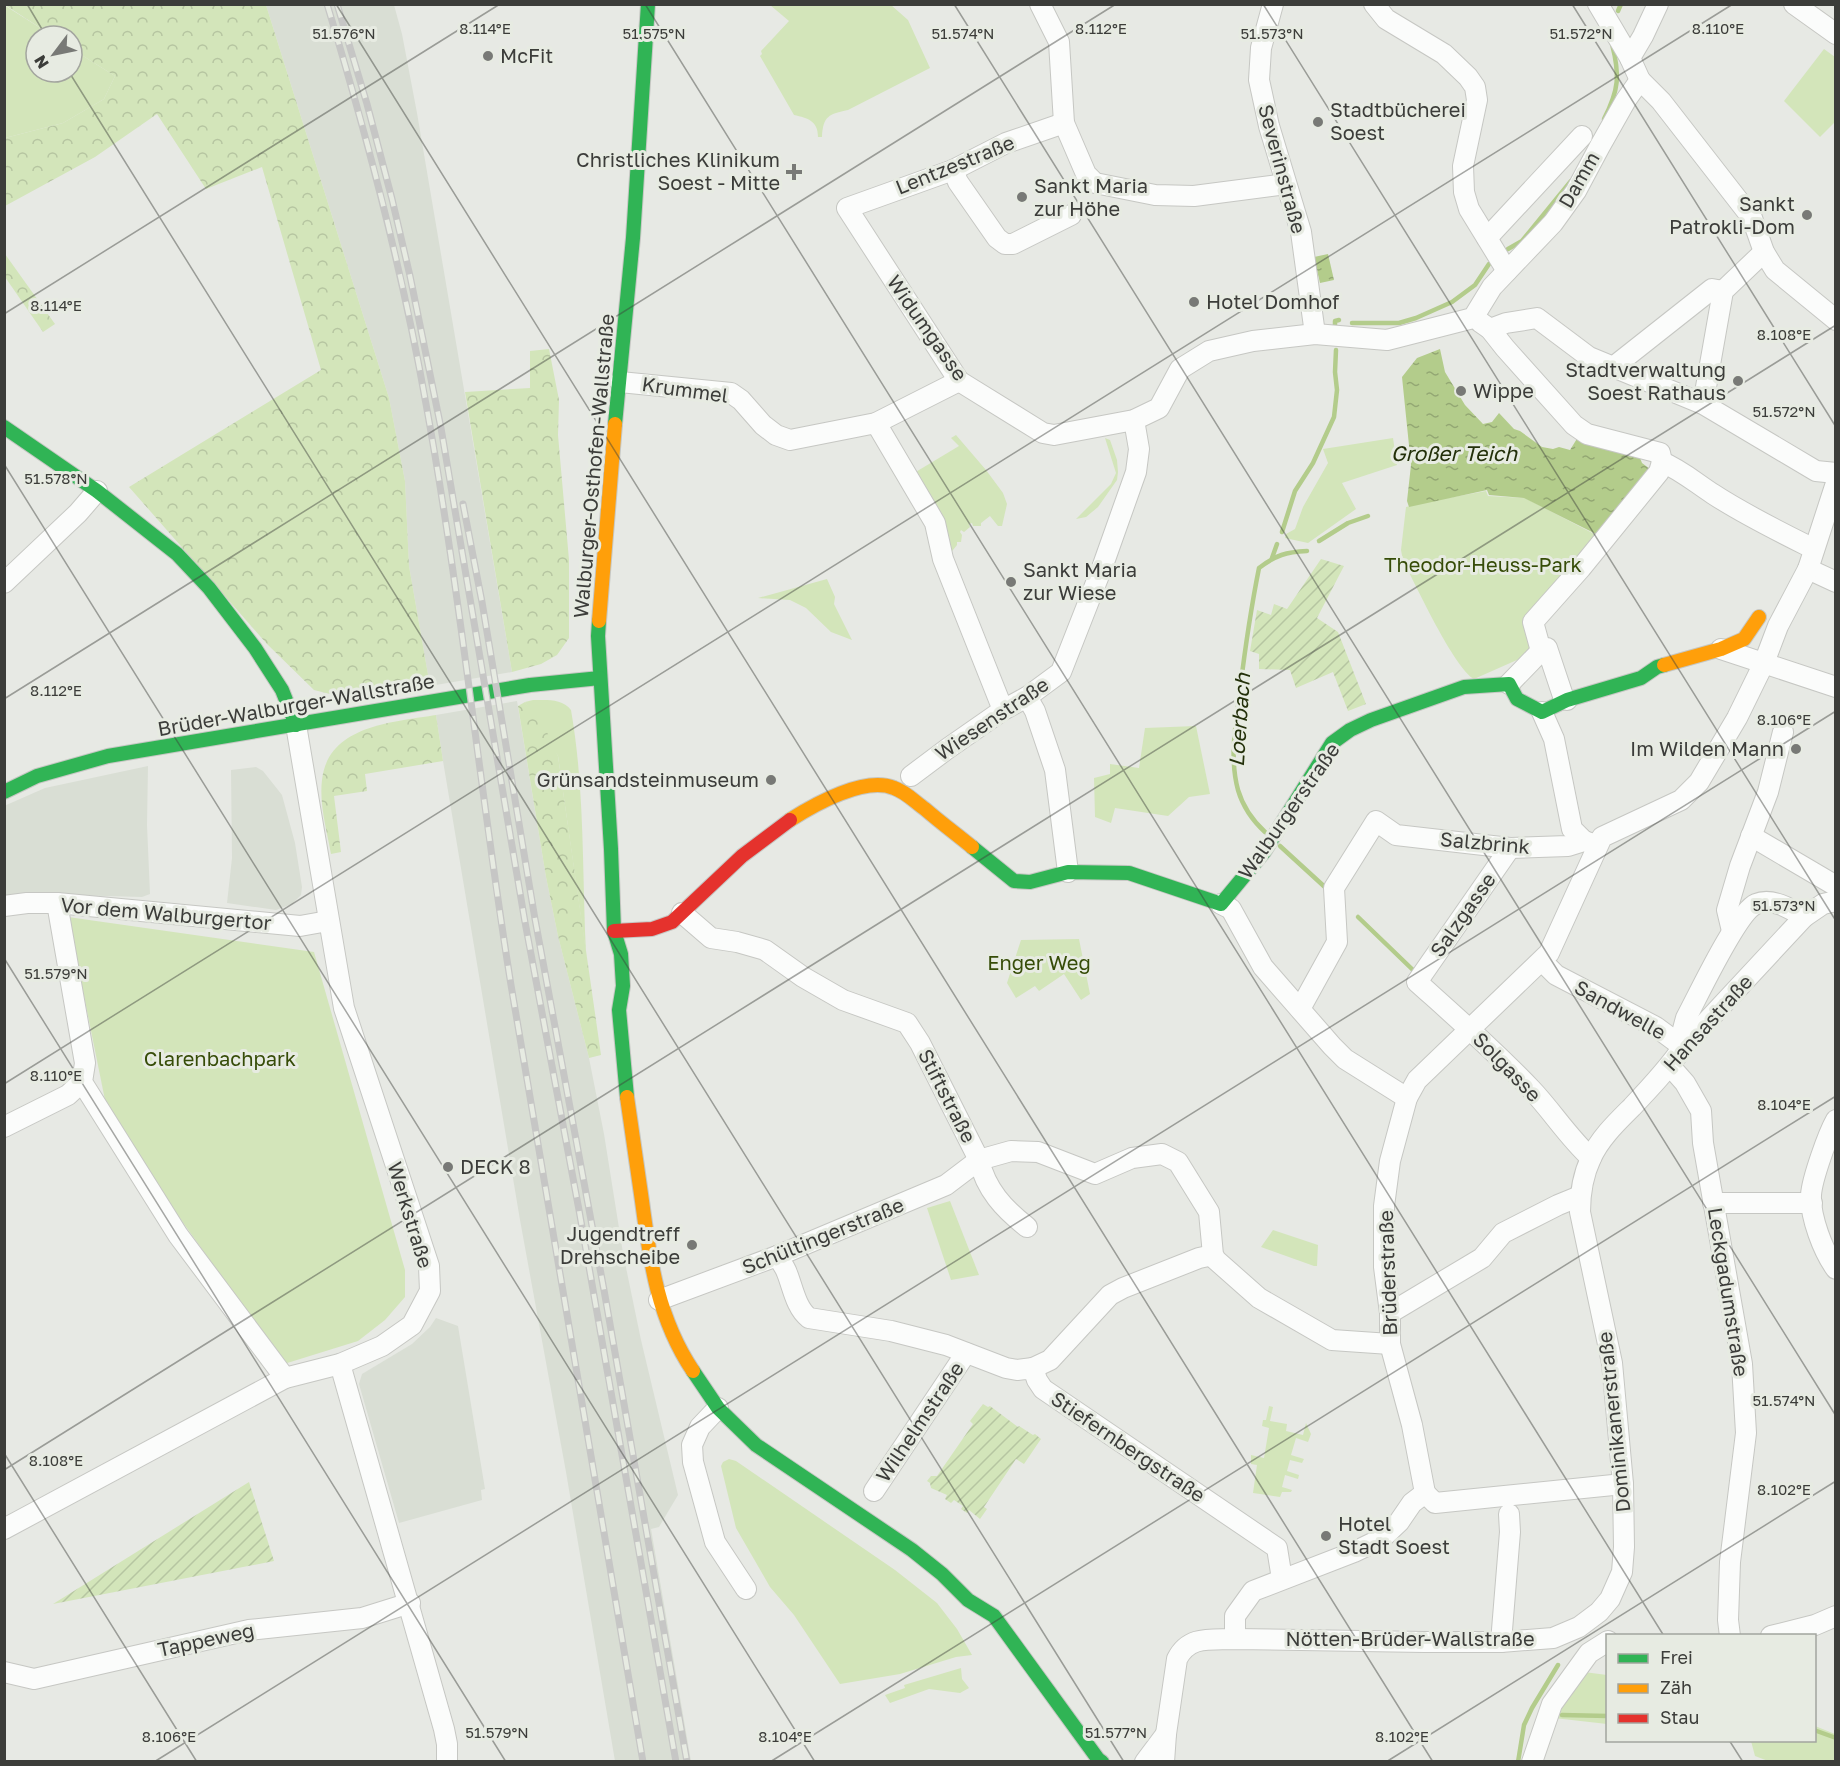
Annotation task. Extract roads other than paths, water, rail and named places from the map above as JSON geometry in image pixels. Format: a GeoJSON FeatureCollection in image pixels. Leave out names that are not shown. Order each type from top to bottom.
{"type":"FeatureCollection","features":[{"type":"Feature","properties":{"kind":"street","name":"Walburger-Osthofen-Wallstraße"},"geometry":{"type":"LineString","coordinates":[[614,931],[600,678],[599,617],[636,202],[648,4]]}},
{"type":"Feature","properties":{"kind":"street"},"geometry":{"type":"LineString","coordinates":[[1040,4],[1059,42],[1064,123],[1086,174],[1095,183],[1155,195],[1194,196],[1286,184]]}},
{"type":"Feature","properties":{"kind":"street","name":"Severinstraße"},"geometry":{"type":"LineString","coordinates":[[1273,4],[1261,48],[1259,80],[1269,126],[1301,231],[1315,334]]}},
{"type":"Feature","properties":{"kind":"street"},"geometry":{"type":"LineString","coordinates":[[1134,420],[1159,408],[1180,369],[1209,351],[1253,340],[1315,334],[1387,340],[1473,318],[1492,287],[1507,271],[1469,209],[1464,192],[1463,166],[1477,100],[1474,87],[1468,77],[1444,54],[1386,19],[1374,4]]}},
{"type":"Feature","properties":{"kind":"street"},"geometry":{"type":"LineString","coordinates":[[1598,4],[1630,58],[1640,80],[1660,101],[1752,218],[1764,252],[1775,270],[1836,320]]}},
{"type":"Feature","properties":{"kind":"street"},"geometry":{"type":"LineString","coordinates":[[1630,58],[1658,4]]}},
{"type":"Feature","properties":{"kind":"street"},"geometry":{"type":"LineString","coordinates":[[1794,4],[1836,34]]}},
{"type":"Feature","properties":{"kind":"street","name":"Damm"},"geometry":{"type":"LineString","coordinates":[[1507,271],[1553,223],[1576,190],[1640,80]]}},
{"type":"Feature","properties":{"kind":"street","name":"Lentzestraße"},"geometry":{"type":"LineString","coordinates":[[847,208],[953,170],[1006,143],[1064,123]]}},
{"type":"Feature","properties":{"kind":"street"},"geometry":{"type":"LineString","coordinates":[[1487,237],[1582,136]]}},
{"type":"Feature","properties":{"kind":"street"},"geometry":{"type":"LineString","coordinates":[[953,170],[958,182],[998,238],[1005,244],[1013,244],[1071,215]]}},
{"type":"Feature","properties":{"kind":"street","name":"Widumgasse"},"geometry":{"type":"LineString","coordinates":[[847,208],[959,381],[1043,433],[1054,435],[1134,420]]}},
{"type":"Feature","properties":{"kind":"street"},"geometry":{"type":"LineString","coordinates":[[1703,404],[1723,291],[1764,252]]}},
{"type":"Feature","properties":{"kind":"street"},"geometry":{"type":"LineString","coordinates":[[1612,368],[1712,289],[1723,291]]}},
{"type":"Feature","properties":{"kind":"street"},"geometry":{"type":"LineString","coordinates":[[1473,318],[1490,329],[1574,425],[1587,434],[1660,453],[1662,462],[1659,472],[1581,568],[1563,585],[1533,622],[1541,651]]}},
{"type":"Feature","properties":{"kind":"street"},"geometry":{"type":"LineString","coordinates":[[1490,329],[1506,323],[1537,318],[1589,357],[1703,404],[1816,471],[1836,473]]}},
{"type":"Feature","properties":{"kind":"street","name":"Krummel"},"geometry":{"type":"LineString","coordinates":[[620,382],[731,393],[741,400],[763,425],[776,435],[790,441],[876,423],[959,381]]}},
{"type":"Feature","properties":{"kind":"street","name":"Wiesenstraße"},"geometry":{"type":"LineString","coordinates":[[911,776],[923,765],[1061,672],[1136,472],[1139,448],[1134,420]]}},
{"type":"Feature","properties":{"kind":"street"},"geometry":{"type":"LineString","coordinates":[[876,423],[935,523],[943,559],[1003,710]]}},
{"type":"Feature","properties":{"kind":"street"},"geometry":{"type":"LineString","coordinates":[[4,427],[97,491],[177,554],[209,588],[255,648],[282,690],[296,725]]}},
{"type":"Feature","properties":{"kind":"street"},"geometry":{"type":"LineString","coordinates":[[1662,462],[1675,467],[1712,494],[1748,515],[1815,549]]}},
{"type":"Feature","properties":{"kind":"street"},"geometry":{"type":"LineString","coordinates":[[1567,700],[1563,696],[1547,648],[1541,651],[1509,684],[1517,699],[1542,712],[1554,739],[1572,829],[1591,843],[1681,800],[1699,782],[1737,718],[1764,663],[1778,626],[1808,569],[1836,483]]}},
{"type":"Feature","properties":{"kind":"street"},"geometry":{"type":"LineString","coordinates":[[4,583],[78,513],[97,491]]}},
{"type":"Feature","properties":{"kind":"street"},"geometry":{"type":"LineString","coordinates":[[1808,569],[1836,582]]}},
{"type":"Feature","properties":{"kind":"street"},"geometry":{"type":"LineString","coordinates":[[1542,712],[1567,700],[1641,678],[1657,667],[1721,649],[1744,639],[1759,616]]}},
{"type":"Feature","properties":{"kind":"street"},"geometry":{"type":"LineString","coordinates":[[1721,649],[1836,687]]}},
{"type":"Feature","properties":{"kind":"street","name":"Brüder-Walburger-Wallstraße"},"geometry":{"type":"LineString","coordinates":[[4,792],[37,776],[108,756],[210,741],[530,686],[600,678]]}},
{"type":"Feature","properties":{"kind":"street","name":"Walburgerstraße"},"geometry":{"type":"LineString","coordinates":[[1221,904],[1264,852],[1332,743],[1350,730],[1371,720],[1464,687],[1509,684]]}},
{"type":"Feature","properties":{"kind":"street"},"geometry":{"type":"LineString","coordinates":[[1027,697],[1035,711],[1055,770],[1068,872]]}},
{"type":"Feature","properties":{"kind":"street","name":"Werkstraße"},"geometry":{"type":"LineString","coordinates":[[4,1529],[285,1378],[340,1364],[382,1346],[412,1325],[430,1292],[429,1266],[344,1008],[296,725]]}},
{"type":"Feature","properties":{"kind":"street"},"geometry":{"type":"LineString","coordinates":[[1732,931],[1726,910],[1768,792],[1784,732]]}},
{"type":"Feature","properties":{"kind":"street"},"geometry":{"type":"LineString","coordinates":[[614,931],[661,927],[672,922],[747,852],[787,822],[822,801],[850,790],[881,784],[896,788],[912,798],[1014,881],[1030,882],[1068,872],[1129,873],[1231,909],[1263,967],[1332,1046],[1345,1059],[1407,1098]]}},
{"type":"Feature","properties":{"kind":"street","name":"Salzbrink"},"geometry":{"type":"LineString","coordinates":[[1300,1009],[1337,942],[1334,888],[1376,820],[1396,835],[1510,848],[1591,843]]}},
{"type":"Feature","properties":{"kind":"street"},"geometry":{"type":"LineString","coordinates":[[1751,836],[1836,886]]}},
{"type":"Feature","properties":{"kind":"street","name":"Brüderstraße"},"geometry":{"type":"LineString","coordinates":[[1425,1493],[1412,1425],[1390,1344],[1390,1313],[1384,1267],[1384,1206],[1390,1161],[1407,1098],[1417,1080],[1550,952],[1591,843]]}},
{"type":"Feature","properties":{"kind":"street","name":"Salzgasse"},"geometry":{"type":"LineString","coordinates":[[1417,982],[1510,848]]}},
{"type":"Feature","properties":{"kind":"street","name":"Hansastraße"},"geometry":{"type":"LineString","coordinates":[[1591,1158],[1612,1127],[1804,917],[1823,904],[1836,901]]}},
{"type":"Feature","properties":{"kind":"street","name":"Sandwelle"},"geometry":{"type":"LineString","coordinates":[[1683,1047],[1682,1033],[1686,1018],[1732,931],[1748,909],[1764,902],[1789,908],[1804,917]]}},
{"type":"Feature","properties":{"kind":"street"},"geometry":{"type":"LineString","coordinates":[[4,1127],[68,1095],[82,1082],[85,1063],[57,903]]}},
{"type":"Feature","properties":{"kind":"street","name":"Vor dem Walburgertor"},"geometry":{"type":"LineString","coordinates":[[4,906],[57,903],[300,926],[328,921]]}},
{"type":"Feature","properties":{"kind":"street","name":"Stiftstraße"},"geometry":{"type":"LineString","coordinates":[[682,913],[711,938],[765,950],[843,1000],[907,1023],[920,1043],[979,1160],[1011,1151],[1038,1152],[1095,1174],[1132,1158],[1162,1154],[1178,1162],[1209,1212],[1213,1255]]}},
{"type":"Feature","properties":{"kind":"street"},"geometry":{"type":"LineString","coordinates":[[608,954],[614,931]]}},
{"type":"Feature","properties":{"kind":"street"},"geometry":{"type":"LineString","coordinates":[[614,931],[621,954],[623,986],[619,1010],[625,1080],[652,1271],[659,1300],[687,1362],[718,1407],[756,1445],[912,1550],[942,1574],[968,1600],[994,1616],[1098,1759],[1102,1761]]}},
{"type":"Feature","properties":{"kind":"street","name":"Sandwelle"},"geometry":{"type":"LineString","coordinates":[[1542,961],[1556,975],[1656,1027],[1683,1047]]}},
{"type":"Feature","properties":{"kind":"street","name":"Solgasse"},"geometry":{"type":"LineString","coordinates":[[1417,982],[1469,1028],[1532,1091],[1591,1158]]}},
{"type":"Feature","properties":{"kind":"street"},"geometry":{"type":"LineString","coordinates":[[609,985],[619,1010]]}},
{"type":"Feature","properties":{"kind":"street","name":"Leckgadumstraße"},"geometry":{"type":"LineString","coordinates":[[1670,1066],[1685,1083],[1701,1111],[1702,1143],[1742,1364],[1746,1433],[1730,1562],[1728,1620],[1730,1634]]}},
{"type":"Feature","properties":{"kind":"street"},"geometry":{"type":"LineString","coordinates":[[82,1082],[178,1235],[285,1378]]}},
{"type":"Feature","properties":{"kind":"street"},"geometry":{"type":"LineString","coordinates":[[1836,1120],[1811,1194],[1815,1220],[1828,1257],[1836,1269]]}},
{"type":"Feature","properties":{"kind":"street","name":"Dominikanerstraße"},"geometry":{"type":"LineString","coordinates":[[1591,1158],[1580,1196],[1580,1212],[1612,1363],[1623,1484],[1622,1572],[1610,1599],[1599,1612]]}},
{"type":"Feature","properties":{"kind":"street"},"geometry":{"type":"LineString","coordinates":[[979,1160],[990,1189],[1007,1211],[1027,1227]]}},
{"type":"Feature","properties":{"kind":"street","name":"Schültingerstraße"},"geometry":{"type":"LineString","coordinates":[[659,1300],[777,1256],[946,1185],[979,1160]]}},
{"type":"Feature","properties":{"kind":"street"},"geometry":{"type":"LineString","coordinates":[[1390,1313],[1482,1258],[1503,1233],[1580,1196]]}},
{"type":"Feature","properties":{"kind":"street"},"geometry":{"type":"LineString","coordinates":[[1713,1203],[1812,1203]]}},
{"type":"Feature","properties":{"kind":"street"},"geometry":{"type":"LineString","coordinates":[[777,1256],[786,1270],[797,1301],[809,1318],[891,1331],[946,1345],[1005,1368],[1017,1370],[1033,1368],[1050,1360],[1110,1295],[1123,1287],[1199,1258],[1213,1255],[1221,1266],[1259,1298],[1332,1340],[1390,1344]]}},
{"type":"Feature","properties":{"kind":"street","name":"Wilhelmstraße"},"geometry":{"type":"LineString","coordinates":[[874,1491],[966,1353]]}},
{"type":"Feature","properties":{"kind":"street"},"geometry":{"type":"LineString","coordinates":[[340,1364],[410,1603],[444,1729],[447,1761]]}},
{"type":"Feature","properties":{"kind":"street","name":"Stiefernbergstraße"},"geometry":{"type":"LineString","coordinates":[[1033,1368],[1043,1389],[1277,1548],[1282,1579]]}},
{"type":"Feature","properties":{"kind":"street"},"geometry":{"type":"LineString","coordinates":[[718,1407],[700,1427],[692,1444],[693,1462],[715,1542],[746,1589]]}},
{"type":"Feature","properties":{"kind":"street"},"geometry":{"type":"LineString","coordinates":[[1234,1639],[1235,1616],[1253,1591],[1354,1552],[1380,1539],[1399,1522],[1412,1503],[1425,1493],[1435,1503],[1623,1484]]}},
{"type":"Feature","properties":{"kind":"street"},"geometry":{"type":"LineString","coordinates":[[1501,1642],[1510,1532],[1509,1514]]}},
{"type":"Feature","properties":{"kind":"street"},"geometry":{"type":"LineString","coordinates":[[968,1600],[980,1622]]}},
{"type":"Feature","properties":{"kind":"street","name":"Tappeweg"},"geometry":{"type":"LineString","coordinates":[[4,1672],[34,1679],[249,1630],[363,1618],[410,1603]]}},
{"type":"Feature","properties":{"kind":"street"},"geometry":{"type":"LineString","coordinates":[[1599,1612],[1616,1634]]}},
{"type":"Feature","properties":{"kind":"street","name":"Nötten-Brüder-Wallstraße"},"geometry":{"type":"LineString","coordinates":[[1166,1734],[1180,1642],[1234,1639],[1501,1642],[1553,1638],[1579,1627],[1599,1612]]}},
{"type":"Feature","properties":{"kind":"street"},"geometry":{"type":"LineString","coordinates":[[1775,1634],[1815,1625],[1836,1616]]}},
{"type":"Feature","properties":{"kind":"street"},"geometry":{"type":"LineString","coordinates":[[1532,1761],[1552,1704],[1589,1653],[1606,1642]]}},
{"type":"Feature","properties":{"kind":"street"},"geometry":{"type":"LineString","coordinates":[[1145,1761],[1166,1734]]}},
{"type":"Feature","properties":{"kind":"street"},"geometry":{"type":"LineString","coordinates":[[1164,1761],[1166,1734]]}},
{"type":"Feature","properties":{"kind":"water"},"geometry":{"type":"Polygon","coordinates":[[[1328,254],[1334,280],[1320,283],[1314,257],[1328,254]]]}},
{"type":"Feature","properties":{"kind":"water","name":"Großer Teich"},"geometry":{"type":"Polygon","coordinates":[[[1440,349],[1445,372],[1465,405],[1483,424],[1492,422],[1499,413],[1514,429],[1542,447],[1553,449],[1559,447],[1570,450],[1578,437],[1640,458],[1642,463],[1650,469],[1602,537],[1524,498],[1489,495],[1487,490],[1409,507],[1407,501],[1411,465],[1402,377],[1417,358],[1440,349]]]}},
{"type":"Feature","properties":{"kind":"waterway"},"geometry":{"type":"LineString","coordinates":[[1618,11],[1621,4]]}},
{"type":"Feature","properties":{"kind":"waterway"},"geometry":{"type":"LineString","coordinates":[[1604,119],[1613,99],[1617,82],[1612,44]]}},
{"type":"Feature","properties":{"kind":"waterway"},"geometry":{"type":"LineString","coordinates":[[1508,249],[1522,241],[1571,181]]}},
{"type":"Feature","properties":{"kind":"waterway"},"geometry":{"type":"LineString","coordinates":[[1352,323],[1399,323],[1416,318],[1452,302],[1475,285],[1489,264]]}},
{"type":"Feature","properties":{"kind":"waterway"},"geometry":{"type":"LineString","coordinates":[[1335,325],[1335,321],[1339,320]]}},
{"type":"Feature","properties":{"kind":"waterway"},"geometry":{"type":"LineString","coordinates":[[1282,532],[1295,491],[1313,463],[1334,417],[1337,390],[1336,350]]}},
{"type":"Feature","properties":{"kind":"waterway","name":"Loerbach"},"geometry":{"type":"LineString","coordinates":[[1319,541],[1348,523],[1368,516]]}},
{"type":"Feature","properties":{"kind":"waterway"},"geometry":{"type":"LineString","coordinates":[[1272,558],[1277,544]]}},
{"type":"Feature","properties":{"kind":"waterway","name":"Loerbach"},"geometry":{"type":"LineString","coordinates":[[1265,832],[1245,808],[1235,778],[1235,727],[1248,629],[1259,568],[1282,555],[1307,551]]}},
{"type":"Feature","properties":{"kind":"waterway","name":"Loerbach"},"geometry":{"type":"LineString","coordinates":[[1280,846],[1327,889]]}},
{"type":"Feature","properties":{"kind":"waterway","name":"Loerbach"},"geometry":{"type":"LineString","coordinates":[[1358,917],[1413,970]]}},
{"type":"Feature","properties":{"kind":"waterway"},"geometry":{"type":"LineString","coordinates":[[1518,1762],[1524,1725],[1558,1665]]}},
{"type":"Feature","properties":{"kind":"waterway"},"geometry":{"type":"LineString","coordinates":[[1562,1715],[1606,1716]]}},
{"type":"Feature","properties":{"kind":"waterway"},"geometry":{"type":"LineString","coordinates":[[1816,1731],[1836,1738]]}},
{"type":"Feature","properties":{"kind":"railway"},"geometry":{"type":"LineString","coordinates":[[327,4],[382,202],[406,303],[426,404],[450,549],[511,985],[643,1762]]}},
{"type":"Feature","properties":{"kind":"railway"},"geometry":{"type":"LineString","coordinates":[[337,4],[392,199],[441,428],[525,922],[579,1210],[676,1762]]}},
{"type":"Feature","properties":{"kind":"railway"},"geometry":{"type":"LineString","coordinates":[[463,504],[482,602],[535,919],[604,1290],[687,1762]]}},
{"type":"Feature","properties":{"kind":"place","name":"McFit"},"geometry":{"type":"Point","coordinates":[488,56]}},
{"type":"Feature","properties":{"kind":"place","name":"Stadtbücherei Soest"},"geometry":{"type":"Point","coordinates":[1318,122]}},
{"type":"Feature","properties":{"kind":"place","name":"Christliches Klinikum Soest - Mitte"},"geometry":{"type":"Point","coordinates":[794,172]}},
{"type":"Feature","properties":{"kind":"place","name":"Sankt Maria zur Höhe"},"geometry":{"type":"Point","coordinates":[1022,197]}},
{"type":"Feature","properties":{"kind":"place","name":"Sankt Patrokli-Dom"},"geometry":{"type":"Point","coordinates":[1807,215]}},
{"type":"Feature","properties":{"kind":"place","name":"Hotel Domhof"},"geometry":{"type":"Point","coordinates":[1194,302]}},
{"type":"Feature","properties":{"kind":"place","name":"Stadtverwaltung Soest Rathaus"},"geometry":{"type":"Point","coordinates":[1738,381]}},
{"type":"Feature","properties":{"kind":"place","name":"Wippe"},"geometry":{"type":"Point","coordinates":[1461,391]}},
{"type":"Feature","properties":{"kind":"place","name":"Sankt Maria zur Wiese"},"geometry":{"type":"Point","coordinates":[1011,582]}},
{"type":"Feature","properties":{"kind":"place","name":"Im Wilden Mann"},"geometry":{"type":"Point","coordinates":[1796,749]}},
{"type":"Feature","properties":{"kind":"place","name":"Grünsandsteinmuseum"},"geometry":{"type":"Point","coordinates":[771,780]}},
{"type":"Feature","properties":{"kind":"place","name":"DECK 8"},"geometry":{"type":"Point","coordinates":[448,1167]}},
{"type":"Feature","properties":{"kind":"place","name":"Jugendtreff Drehscheibe"},"geometry":{"type":"Point","coordinates":[692,1245]}},
{"type":"Feature","properties":{"kind":"place","name":"Hotel Stadt Soest"},"geometry":{"type":"Point","coordinates":[1326,1536]}},
{"type":"Feature","properties":{"kind":"park label","name":"Theodor-Heuss-Park"},"geometry":{"type":"Point","coordinates":[1483,565]}},
{"type":"Feature","properties":{"kind":"park label","name":"Enger Weg"},"geometry":{"type":"Point","coordinates":[1039,963]}},
{"type":"Feature","properties":{"kind":"park label","name":"Clarenbachpark"},"geometry":{"type":"Point","coordinates":[220,1059]}}]}
